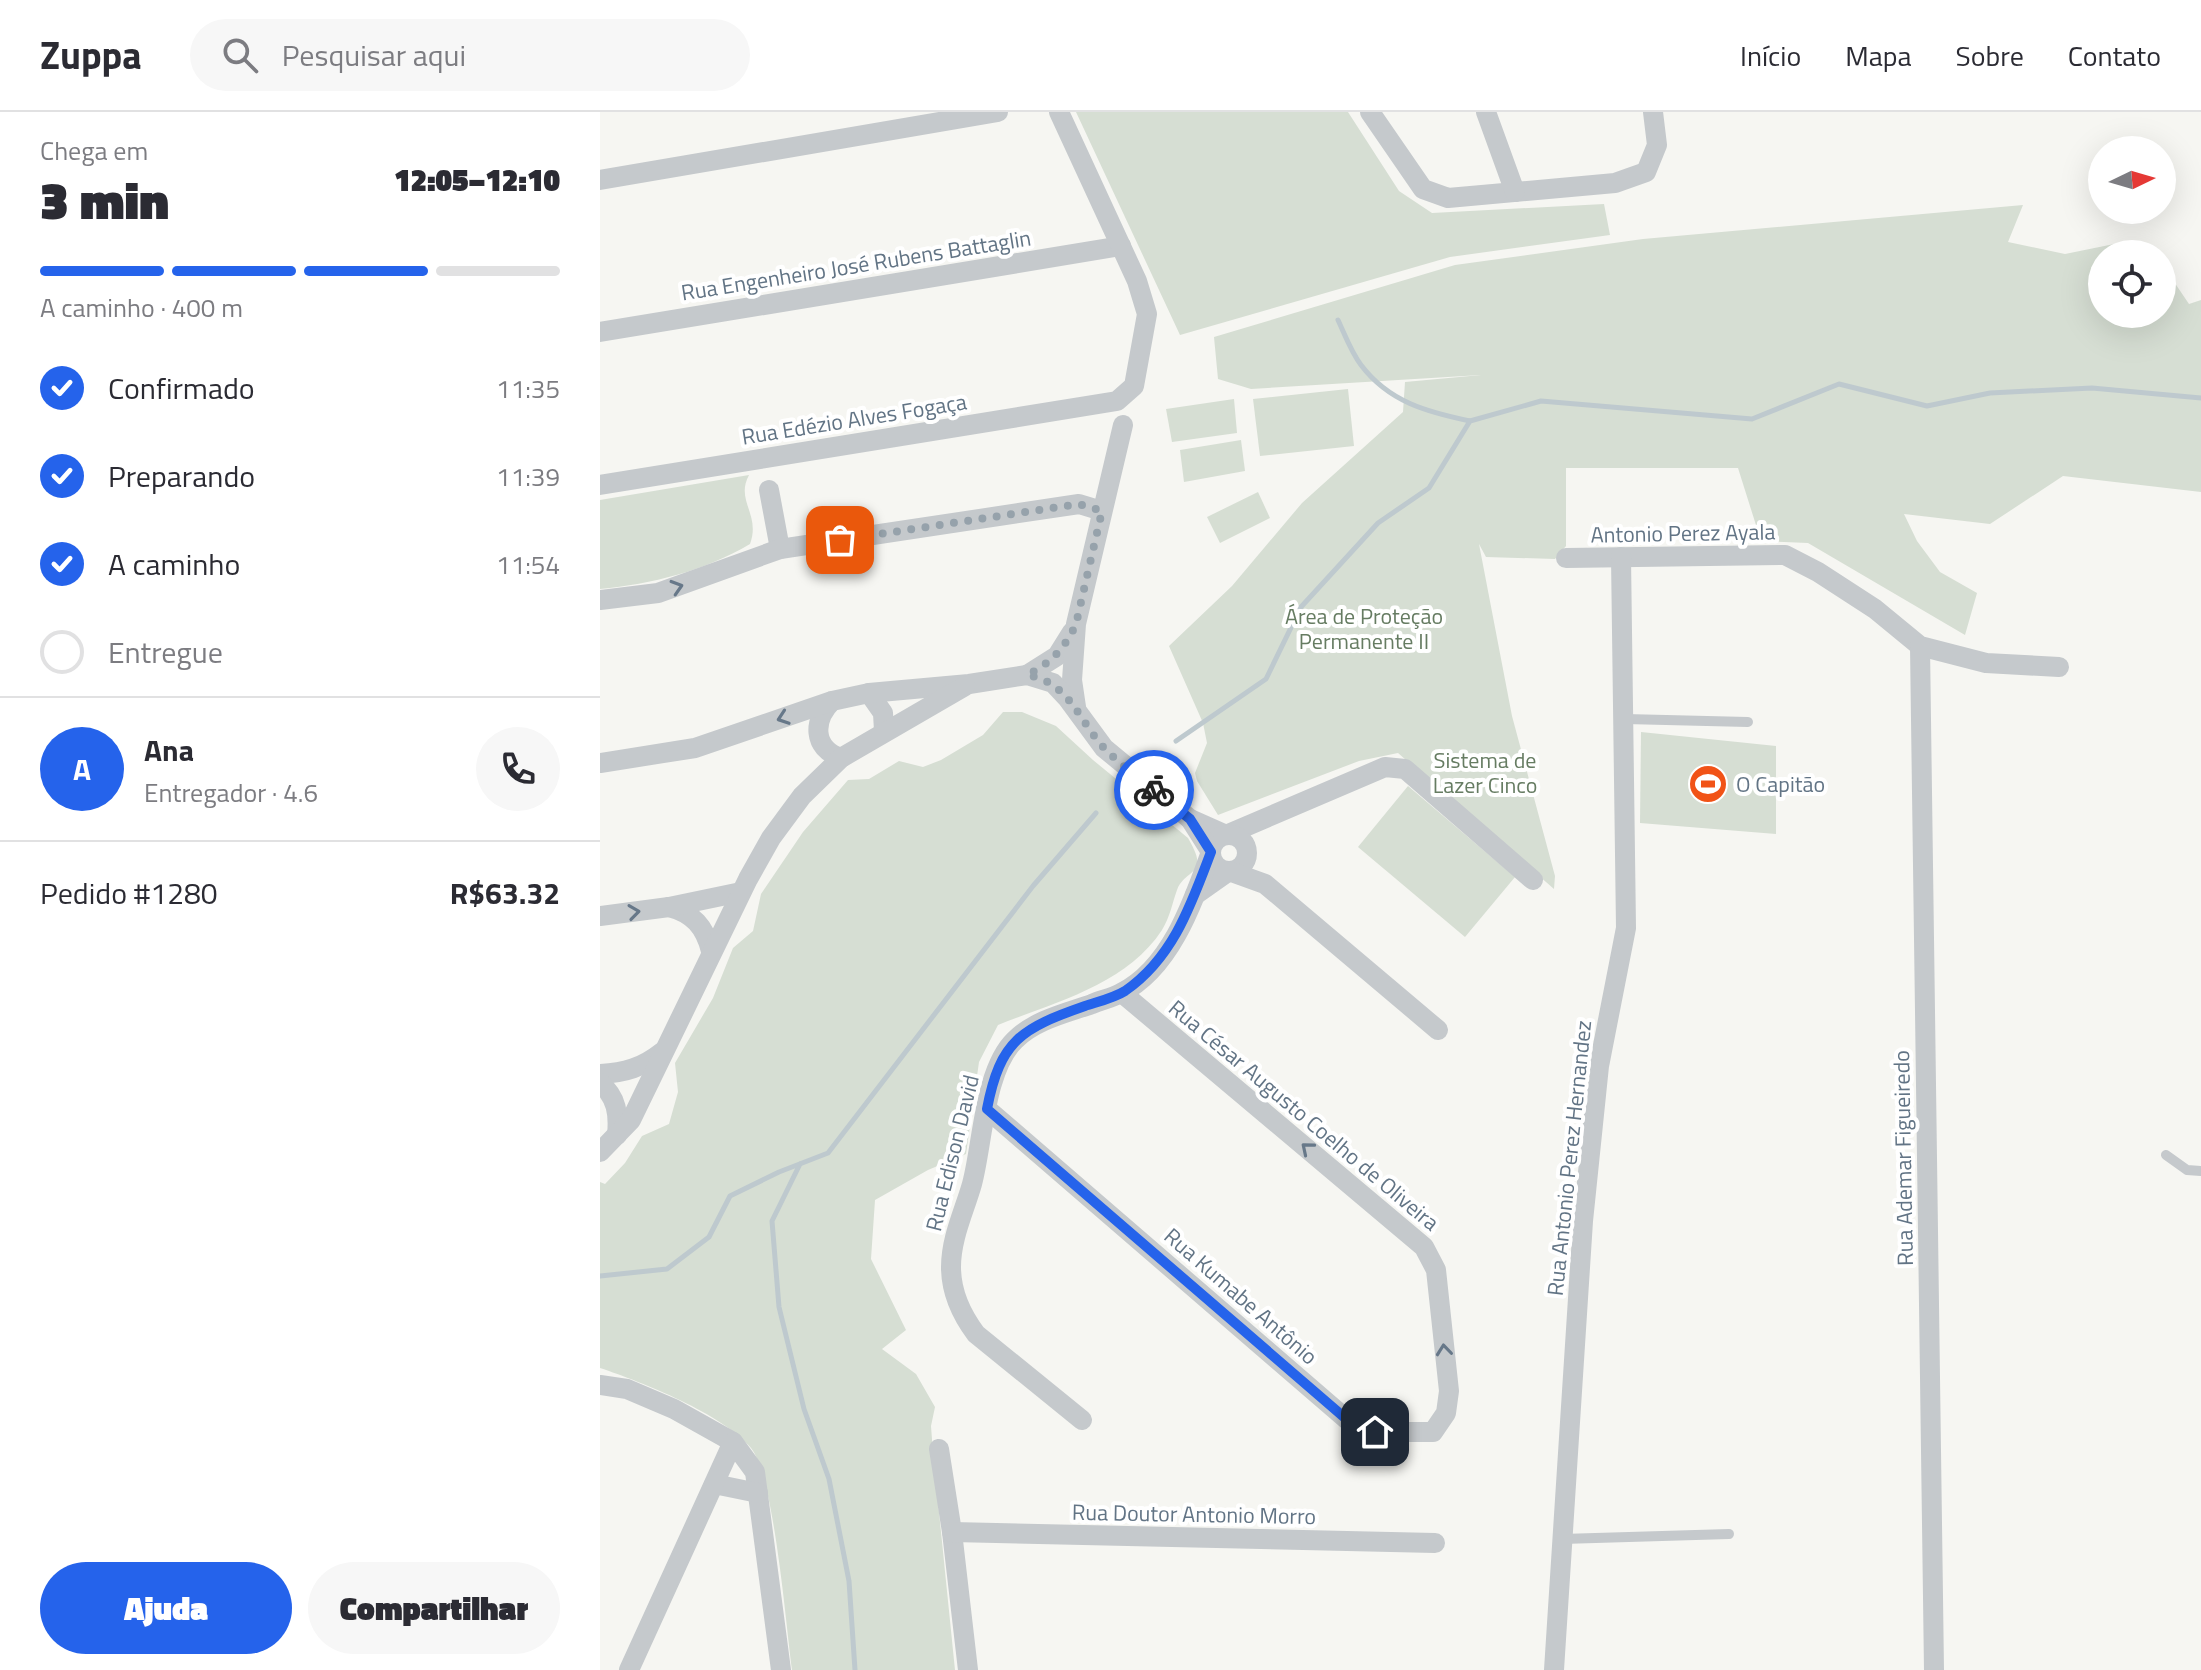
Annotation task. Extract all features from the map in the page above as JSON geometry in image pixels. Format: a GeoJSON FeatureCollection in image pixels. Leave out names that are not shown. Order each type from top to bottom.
{"type":"FeatureCollection","features":[{"type":"Feature","properties":{"kind":"street"},"geometry":{"type":"LineString","coordinates":[[600,180],[998,112]]}},
{"type":"Feature","properties":{"kind":"street"},"geometry":{"type":"LineString","coordinates":[[1059,112],[1121,246]]}},
{"type":"Feature","properties":{"kind":"street"},"geometry":{"type":"LineString","coordinates":[[1370,112],[1423,189],[1448,198],[1615,183],[1646,172],[1657,145],[1653,112]]}},
{"type":"Feature","properties":{"kind":"street"},"geometry":{"type":"LineString","coordinates":[[1486,112],[1515,192]]}},
{"type":"Feature","properties":{"kind":"street","name":"Rua Engenheiro José Rubens Battaglin"},"geometry":{"type":"LineString","coordinates":[[600,332],[1121,246]]}},
{"type":"Feature","properties":{"kind":"street","name":"Rua Edézio Alves Fogaça"},"geometry":{"type":"LineString","coordinates":[[600,485],[1117,401],[1134,386],[1147,314],[1137,281],[1121,246]]}},
{"type":"Feature","properties":{"kind":"street"},"geometry":{"type":"LineString","coordinates":[[1123,425],[1063,679],[1079,715],[1104,748],[1190,819],[1237,837],[1265,884]]}},
{"type":"Feature","properties":{"kind":"street"},"geometry":{"type":"LineString","coordinates":[[769,490],[780,549]]}},
{"type":"Feature","properties":{"kind":"street"},"geometry":{"type":"LineString","coordinates":[[600,600],[658,593],[780,549],[1079,504],[1102,511]]}},
{"type":"Feature","properties":{"kind":"street","name":"Antonio Perez Ayala"},"geometry":{"type":"LineString","coordinates":[[1566,558],[1785,555],[1818,572],[1875,609],[1920,646],[1986,663],[2059,667]]}},
{"type":"Feature","properties":{"kind":"street","name":"Rua Antonio Perez Hernandez"},"geometry":{"type":"LineString","coordinates":[[1554,1670],[1583,1221],[1599,1066],[1626,928],[1621,557]]}},
{"type":"Feature","properties":{"kind":"street"},"geometry":{"type":"LineString","coordinates":[[1027,675],[1057,656],[1076,624]]}},
{"type":"Feature","properties":{"kind":"street","name":"Rua Ademar Figueiredo"},"geometry":{"type":"LineString","coordinates":[[1920,646],[1934,1670]]}},
{"type":"Feature","properties":{"kind":"street"},"geometry":{"type":"LineString","coordinates":[[600,763],[695,748],[832,701],[869,693],[1027,675],[1063,679]]}},
{"type":"Feature","properties":{"kind":"street"},"geometry":{"type":"LineString","coordinates":[[600,1152],[631,1120],[741,892],[771,838],[802,796],[841,758],[969,684]]}},
{"type":"Feature","properties":{"kind":"street"},"geometry":{"type":"LineString","coordinates":[[869,693],[883,713],[884,731]]}},
{"type":"Feature","properties":{"kind":"street"},"geometry":{"type":"LineString","coordinates":[[832,701],[823,711],[818,726],[823,746],[829,754],[841,758]]}},
{"type":"Feature","properties":{"kind":"street"},"geometry":{"type":"LineString","coordinates":[[1211,852],[1216,840],[1226,835],[1291,805],[1385,767],[1395,766],[1405,769],[1533,880]]}},
{"type":"Feature","properties":{"kind":"street"},"geometry":{"type":"LineString","coordinates":[[1195,895],[1241,866],[1247,850],[1269,817]]}},
{"type":"Feature","properties":{"kind":"street"},"geometry":{"type":"LineString","coordinates":[[1190,819],[1216,865],[1265,884],[1438,1030]]}},
{"type":"Feature","properties":{"kind":"street","name":"Rua Edison David"},"geometry":{"type":"LineString","coordinates":[[1082,1420],[976,1334],[953,1288],[952,1250],[978,1159],[1001,1058],[1015,1040],[1032,1027],[1122,993],[1150,970],[1175,940],[1211,852]]}},
{"type":"Feature","properties":{"kind":"street"},"geometry":{"type":"LineString","coordinates":[[600,916],[669,907],[741,892]]}},
{"type":"Feature","properties":{"kind":"street"},"geometry":{"type":"LineString","coordinates":[[669,907],[685,912],[699,923],[711,951]]}},
{"type":"Feature","properties":{"kind":"street","name":"Rua César Augusto Coelho de Oliveira"},"geometry":{"type":"LineString","coordinates":[[1122,993],[1424,1247],[1436,1270],[1449,1391],[1446,1413],[1439,1426]]}},
{"type":"Feature","properties":{"kind":"street"},"geometry":{"type":"LineString","coordinates":[[600,1074],[633,1070],[662,1052]]}},
{"type":"Feature","properties":{"kind":"street"},"geometry":{"type":"LineString","coordinates":[[600,1083],[616,1105],[617,1135]]}},
{"type":"Feature","properties":{"kind":"street","name":"Rua Kumabe Antônio"},"geometry":{"type":"LineString","coordinates":[[987,1109],[1352,1424],[1375,1432],[1427,1433],[1439,1426]]}},
{"type":"Feature","properties":{"kind":"street"},"geometry":{"type":"LineString","coordinates":[[978,1159],[988,1148],[1002,1142],[1029,1145]]}},
{"type":"Feature","properties":{"kind":"street"},"geometry":{"type":"LineString","coordinates":[[600,1385],[627,1389],[674,1409],[733,1442],[755,1472],[781,1670]]}},
{"type":"Feature","properties":{"kind":"street"},"geometry":{"type":"LineString","coordinates":[[629,1670],[733,1442]]}},
{"type":"Feature","properties":{"kind":"street"},"geometry":{"type":"LineString","coordinates":[[939,1449],[968,1670]]}},
{"type":"Feature","properties":{"kind":"street"},"geometry":{"type":"LineString","coordinates":[[714,1484],[758,1493]]}},
{"type":"Feature","properties":{"kind":"street","name":"Rua Doutor Antonio Morro"},"geometry":{"type":"LineString","coordinates":[[952,1532],[1435,1543]]}},
{"type":"Feature","properties":{"kind":"lane"},"geometry":{"type":"LineString","coordinates":[[1625,719],[1748,722]]}},
{"type":"Feature","properties":{"kind":"lane"},"geometry":{"type":"LineString","coordinates":[[2166,1155],[2187,1170],[2201,1171]]}},
{"type":"Feature","properties":{"kind":"lane"},"geometry":{"type":"LineString","coordinates":[[1562,1539],[1729,1534]]}},
{"type":"Feature","properties":{"kind":"green space"},"geometry":{"type":"Polygon","coordinates":[[[1076,112],[1348,112],[1399,191],[1432,213],[1604,204],[1610,235],[1450,257],[1180,335],[1076,112]]]}},
{"type":"Feature","properties":{"kind":"green space"},"geometry":{"type":"Polygon","coordinates":[[[2023,205],[2008,242],[2065,254],[2088,249],[2088,328],[2176,328],[2176,285],[2189,304],[2201,300],[2201,492],[2063,476],[1990,524],[1904,514],[1917,541],[1940,572],[1977,593],[1965,635],[1808,543],[1761,541],[1738,468],[1566,468],[1566,546],[1555,559],[1486,557],[1479,544],[1512,716],[1555,876],[1554,889],[1398,753],[1359,761],[1218,815],[1195,773],[1207,743],[1203,723],[1169,646],[1232,586],[1302,503],[1403,412],[1405,382],[1481,375],[1251,389],[1218,379],[1214,337],[1455,265],[1643,239],[2023,205]]]}},
{"type":"Feature","properties":{"kind":"green space"},"geometry":{"type":"Polygon","coordinates":[[[1348,389],[1354,446],[1260,456],[1253,399],[1348,389]]]}},
{"type":"Feature","properties":{"kind":"green space"},"geometry":{"type":"Polygon","coordinates":[[[1234,399],[1237,433],[1172,442],[1166,409],[1234,399]]]}},
{"type":"Feature","properties":{"kind":"green space"},"geometry":{"type":"Polygon","coordinates":[[[1241,440],[1245,471],[1184,482],[1180,450],[1241,440]]]}},
{"type":"Feature","properties":{"kind":"green space"},"geometry":{"type":"Polygon","coordinates":[[[749,475],[745,493],[753,524],[750,544],[714,562],[677,575],[600,589],[600,500],[749,475]]]}},
{"type":"Feature","properties":{"kind":"green space"},"geometry":{"type":"Polygon","coordinates":[[[1258,492],[1270,518],[1220,543],[1207,517],[1258,492]]]}},
{"type":"Feature","properties":{"kind":"green space"},"geometry":{"type":"Polygon","coordinates":[[[1003,712],[1022,712],[1056,726],[1188,838],[1197,866],[1177,890],[1162,930],[1129,965],[1088,990],[998,1025],[979,1062],[966,1154],[928,1170],[875,1200],[871,1259],[906,1330],[882,1349],[916,1374],[935,1407],[931,1426],[933,1453],[955,1670],[792,1670],[772,1519],[759,1464],[751,1448],[738,1435],[702,1411],[659,1390],[600,1368],[600,1182],[605,1184],[625,1163],[642,1136],[669,1124],[678,1092],[675,1063],[713,998],[733,948],[753,931],[761,894],[803,832],[848,780],[869,779],[899,761],[923,767],[941,760],[983,735],[1003,712]]]}},
{"type":"Feature","properties":{"kind":"green space","name":"O Capitão"},"geometry":{"type":"Polygon","coordinates":[[[1641,732],[1776,746],[1776,834],[1640,823],[1641,732]]]}},
{"type":"Feature","properties":{"kind":"green space"},"geometry":{"type":"Polygon","coordinates":[[[1408,786],[1515,877],[1465,937],[1358,847],[1408,786]]]}},
{"type":"Feature","properties":{"kind":"waterway"},"geometry":{"type":"LineString","coordinates":[[1338,320],[1357,360],[1384,388],[1410,404],[1470,421]]}},
{"type":"Feature","properties":{"kind":"waterway"},"geometry":{"type":"LineString","coordinates":[[1176,741],[1266,679],[1301,607],[1378,523],[1429,488],[1470,421],[1541,401],[1752,419],[1839,384],[1927,406],[1990,393],[2092,388],[2201,398]]}},
{"type":"Feature","properties":{"kind":"waterway"},"geometry":{"type":"LineString","coordinates":[[600,1276],[667,1269],[709,1237],[730,1196],[828,1153],[1033,886],[1096,813]]}},
{"type":"Feature","properties":{"kind":"waterway"},"geometry":{"type":"LineString","coordinates":[[800,1164],[772,1221],[779,1307],[804,1409],[829,1479],[849,1581],[855,1670]]}},
{"type":"Feature","properties":{"kind":"way so far"},"geometry":{"type":"LineString","coordinates":[[840,540],[1079,504],[1102,511],[1076,624],[1068,642],[1057,656],[1027,675],[1053,683],[1104,748],[1154,790]]}},
{"type":"Feature","properties":{"kind":"place","name":"O Capitão"},"geometry":{"type":"Point","coordinates":[1708,784]}},
{"type":"Feature","properties":{"kind":"route"},"geometry":{"type":"LineString","coordinates":[[1154,790],[1190,819],[1211,852],[1175,940],[1150,970],[1122,993],[1032,1027],[1015,1040],[1001,1058],[987,1109],[1352,1424],[1375,1432]]}},
{"type":"Feature","properties":{"kind":"park label","name":"Área de Proteção Permanente II"},"geometry":{"type":"Point","coordinates":[1364,628]}},
{"type":"Feature","properties":{"kind":"park label","name":"Sistema de Lazer Cinco"},"geometry":{"type":"Point","coordinates":[1485,772]}}]}
